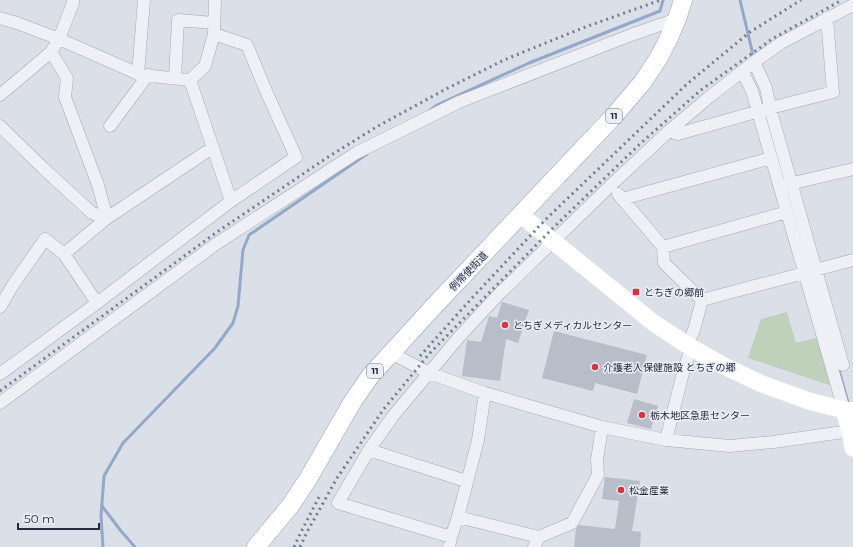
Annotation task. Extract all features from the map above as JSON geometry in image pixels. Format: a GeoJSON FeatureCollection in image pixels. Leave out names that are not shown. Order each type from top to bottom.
{"type":"FeatureCollection","features":[{"type":"Feature","properties":{"kind":"main road","name":"例幣使街道"},"geometry":{"type":"LineString","coordinates":[[256,547],[290,506],[353,401],[371,375],[612,118],[642,83],[658,59],[668,40],[683,0]]}},
{"type":"Feature","properties":{"kind":"street"},"geometry":{"type":"LineString","coordinates":[[0,94],[51,52],[59,38],[73,0]]}},
{"type":"Feature","properties":{"kind":"street"},"geometry":{"type":"LineString","coordinates":[[110,126],[143,74],[144,0]]}},
{"type":"Feature","properties":{"kind":"street"},"geometry":{"type":"LineString","coordinates":[[190,80],[205,66],[214,28],[215,0]]}},
{"type":"Feature","properties":{"kind":"street"},"geometry":{"type":"LineString","coordinates":[[485,393],[478,440],[450,542],[338,503],[368,450],[392,416],[459,337],[498,295],[610,186],[669,131],[754,62],[781,43],[853,5]]}},
{"type":"Feature","properties":{"kind":"street"},"geometry":{"type":"LineString","coordinates":[[0,18],[59,38],[143,74],[190,80]]}},
{"type":"Feature","properties":{"kind":"street"},"geometry":{"type":"LineString","coordinates":[[669,131],[678,134],[833,92],[827,18]]}},
{"type":"Feature","properties":{"kind":"street"},"geometry":{"type":"LineString","coordinates":[[0,403],[216,244],[356,153],[459,102],[631,35],[677,19]]}},
{"type":"Feature","properties":{"kind":"street"},"geometry":{"type":"LineString","coordinates":[[0,374],[97,303],[231,201],[296,156],[266,91],[248,44],[214,28],[178,20],[175,78]]}},
{"type":"Feature","properties":{"kind":"street"},"geometry":{"type":"LineString","coordinates":[[51,52],[67,78],[65,97],[98,185],[107,218]]}},
{"type":"Feature","properties":{"kind":"street"},"geometry":{"type":"LineString","coordinates":[[754,62],[766,88],[785,185],[810,271]]}},
{"type":"Feature","properties":{"kind":"street"},"geometry":{"type":"LineString","coordinates":[[742,71],[752,91],[771,158],[785,185],[787,212],[810,271],[842,365],[853,448]]}},
{"type":"Feature","properties":{"kind":"street"},"geometry":{"type":"LineString","coordinates":[[190,80],[231,201]]}},
{"type":"Feature","properties":{"kind":"street"},"geometry":{"type":"LineString","coordinates":[[0,126],[92,213],[107,218]]}},
{"type":"Feature","properties":{"kind":"street"},"geometry":{"type":"LineString","coordinates":[[64,254],[107,218],[212,148]]}},
{"type":"Feature","properties":{"kind":"street"},"geometry":{"type":"LineString","coordinates":[[622,199],[771,158]]}},
{"type":"Feature","properties":{"kind":"street"},"geometry":{"type":"LineString","coordinates":[[785,185],[853,169]]}},
{"type":"Feature","properties":{"kind":"street"},"geometry":{"type":"LineString","coordinates":[[610,186],[663,247],[664,263],[702,300]]}},
{"type":"Feature","properties":{"kind":"street"},"geometry":{"type":"LineString","coordinates":[[663,247],[787,212]]}},
{"type":"Feature","properties":{"kind":"street"},"geometry":{"type":"LineString","coordinates":[[521,215],[655,324],[690,346],[726,367],[762,384],[809,401],[848,411]]}},
{"type":"Feature","properties":{"kind":"street"},"geometry":{"type":"LineString","coordinates":[[0,307],[13,285],[45,239],[64,254],[97,303]]}},
{"type":"Feature","properties":{"kind":"street"},"geometry":{"type":"LineString","coordinates":[[702,300],[853,260]]}},
{"type":"Feature","properties":{"kind":"street"},"geometry":{"type":"LineString","coordinates":[[666,440],[702,300]]}},
{"type":"Feature","properties":{"kind":"street"},"geometry":{"type":"LineString","coordinates":[[391,353],[429,373],[485,393],[602,427],[666,440],[730,446],[773,442],[850,431]]}},
{"type":"Feature","properties":{"kind":"street"},"geometry":{"type":"LineString","coordinates":[[458,517],[536,542],[572,523],[598,475],[597,460],[602,427]]}},
{"type":"Feature","properties":{"kind":"street"},"geometry":{"type":"LineString","coordinates":[[368,450],[466,481]]}},
{"type":"Feature","properties":{"kind":"green space"},"geometry":{"type":"Polygon","coordinates":[[[787,312],[796,343],[819,337],[832,386],[748,358],[761,319],[787,312]]]}},
{"type":"Feature","properties":{"kind":"building"},"geometry":{"type":"Polygon","coordinates":[[[502,302],[529,310],[518,343],[506,339],[500,381],[462,376],[467,340],[481,342],[489,316],[497,318],[502,302]]]}},
{"type":"Feature","properties":{"kind":"building","name":"介護老人保健施設 とちぎの郷"},"geometry":{"type":"Polygon","coordinates":[[[554,331],[647,355],[637,394],[595,383],[593,391],[542,378],[554,331]]]}},
{"type":"Feature","properties":{"kind":"building","name":"栃木地区急患センター"},"geometry":{"type":"Polygon","coordinates":[[[634,399],[658,406],[651,429],[627,423],[634,399]]]}},
{"type":"Feature","properties":{"kind":"building"},"geometry":{"type":"Polygon","coordinates":[[[605,477],[640,481],[632,531],[641,532],[640,547],[574,547],[576,529],[579,525],[615,529],[619,501],[602,499],[605,477]]]}},
{"type":"Feature","properties":{"kind":"waterway"},"geometry":{"type":"LineString","coordinates":[[429,111],[437,105],[529,63],[660,11],[663,0]]}},
{"type":"Feature","properties":{"kind":"waterway"},"geometry":{"type":"LineString","coordinates":[[740,0],[754,59]]}},
{"type":"Feature","properties":{"kind":"waterway"},"geometry":{"type":"LineString","coordinates":[[103,547],[101,516],[104,476],[123,443],[215,348],[233,323],[238,306],[243,250],[249,235],[367,154]]}},
{"type":"Feature","properties":{"kind":"waterway"},"geometry":{"type":"LineString","coordinates":[[838,367],[849,406]]}},
{"type":"Feature","properties":{"kind":"waterway"},"geometry":{"type":"LineString","coordinates":[[102,506],[135,547]]}},
{"type":"Feature","properties":{"kind":"railway"},"geometry":{"type":"LineString","coordinates":[[0,391],[217,232],[328,157],[378,126],[446,89],[504,60],[585,27],[661,0]]}},
{"type":"Feature","properties":{"kind":"railway"},"geometry":{"type":"LineString","coordinates":[[420,356],[545,220],[687,84],[750,32],[801,0]]}},
{"type":"Feature","properties":{"kind":"railway"},"geometry":{"type":"LineString","coordinates":[[300,547],[337,478],[383,410],[430,353],[554,227],[641,143],[701,90],[772,39],[842,0]]}},
{"type":"Feature","properties":{"kind":"railway"},"geometry":{"type":"LineString","coordinates":[[294,547],[319,497]]}},
{"type":"Feature","properties":{"kind":"place","name":"とちぎの郷前"},"geometry":{"type":"Point","coordinates":[636,292]}},
{"type":"Feature","properties":{"kind":"place","name":"とちぎメディカルセンター"},"geometry":{"type":"Point","coordinates":[505,325]}},
{"type":"Feature","properties":{"kind":"place","name":"介護老人保健施設 とちぎの郷"},"geometry":{"type":"Point","coordinates":[595,367]}},
{"type":"Feature","properties":{"kind":"place","name":"栃木地区急患センター"},"geometry":{"type":"Point","coordinates":[642,415]}},
{"type":"Feature","properties":{"kind":"place","name":"松金産業"},"geometry":{"type":"Point","coordinates":[621,490]}}]}
